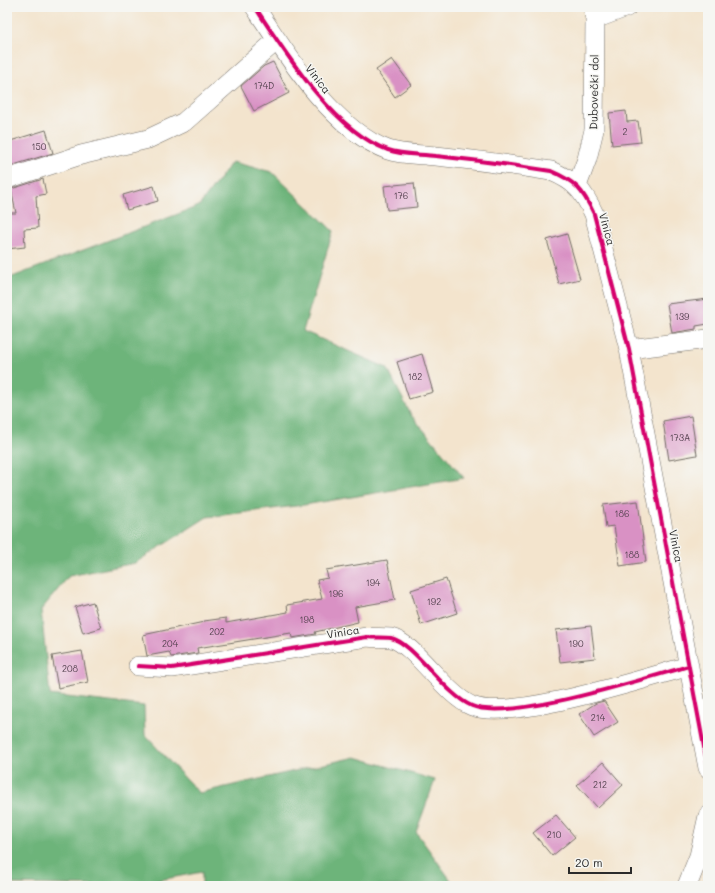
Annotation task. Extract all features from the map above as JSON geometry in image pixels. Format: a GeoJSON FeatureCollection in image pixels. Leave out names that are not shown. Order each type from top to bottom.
{"type":"FeatureCollection","features":[{"type":"Feature","properties":{"kind":"street","name":"Vinica"},"geometry":{"type":"LineString","coordinates":[[255,7],[276,40],[316,92],[338,117],[362,136],[389,150],[551,170],[566,177],[586,195],[594,214],[629,349],[689,666],[702,698],[708,768]]}},
{"type":"Feature","properties":{"kind":"street","name":"Dubovečki dol"},"geometry":{"type":"LineString","coordinates":[[577,186],[587,159],[594,130],[594,13],[627,7]]}},
{"type":"Feature","properties":{"kind":"street"},"geometry":{"type":"LineString","coordinates":[[7,179],[81,155],[148,139],[184,122],[276,40]]}},
{"type":"Feature","properties":{"kind":"street"},"geometry":{"type":"LineString","coordinates":[[629,349],[708,339]]}},
{"type":"Feature","properties":{"kind":"street","name":"Vinica"},"geometry":{"type":"LineString","coordinates":[[138,666],[172,668],[367,637],[392,638],[409,649],[451,692],[473,706],[496,710],[544,705],[689,666]]}},
{"type":"Feature","properties":{"kind":"street"},"geometry":{"type":"LineString","coordinates":[[687,886],[699,856],[708,816]]}},
{"type":"Feature","properties":{"kind":"green space"},"geometry":{"type":"Polygon","coordinates":[[[232,162],[272,172],[333,231],[303,331],[387,368],[411,415],[464,478],[304,505],[207,517],[135,563],[69,576],[41,610],[50,695],[144,706],[145,735],[199,793],[355,757],[435,780],[416,832],[455,886],[202,886],[202,872],[128,886],[7,884],[7,279],[199,206],[232,162]]]}},
{"type":"Feature","properties":{"kind":"building"},"geometry":{"type":"Polygon","coordinates":[[[392,59],[411,85],[395,97],[376,70],[392,59]]]}},
{"type":"Feature","properties":{"kind":"building"},"geometry":{"type":"Polygon","coordinates":[[[273,62],[289,93],[254,111],[241,86],[264,66],[273,62]]]}},
{"type":"Feature","properties":{"kind":"building"},"geometry":{"type":"Polygon","coordinates":[[[626,111],[627,122],[638,121],[641,142],[612,145],[609,113],[626,111]]]}},
{"type":"Feature","properties":{"kind":"building"},"geometry":{"type":"Polygon","coordinates":[[[46,130],[53,153],[7,167],[7,142],[46,130]]]}},
{"type":"Feature","properties":{"kind":"building"},"geometry":{"type":"Polygon","coordinates":[[[43,179],[46,194],[36,196],[38,228],[24,229],[25,247],[7,249],[7,213],[16,213],[11,189],[43,179]]]}},
{"type":"Feature","properties":{"kind":"building"},"geometry":{"type":"Polygon","coordinates":[[[414,183],[417,207],[387,210],[384,186],[414,183]]]}},
{"type":"Feature","properties":{"kind":"building"},"geometry":{"type":"Polygon","coordinates":[[[154,186],[158,201],[127,210],[123,195],[154,186]]]}},
{"type":"Feature","properties":{"kind":"building"},"geometry":{"type":"Polygon","coordinates":[[[567,234],[580,279],[559,284],[547,240],[567,234]]]}},
{"type":"Feature","properties":{"kind":"building"},"geometry":{"type":"Polygon","coordinates":[[[708,299],[708,324],[696,326],[696,329],[672,333],[667,304],[708,299]]]}},
{"type":"Feature","properties":{"kind":"building"},"geometry":{"type":"Polygon","coordinates":[[[422,354],[433,392],[409,399],[397,362],[422,354]]]}},
{"type":"Feature","properties":{"kind":"building"},"geometry":{"type":"Polygon","coordinates":[[[691,416],[697,455],[669,460],[663,421],[691,416]]]}},
{"type":"Feature","properties":{"kind":"building"},"geometry":{"type":"Polygon","coordinates":[[[638,501],[646,562],[620,566],[614,526],[606,527],[603,505],[638,501]]]}},
{"type":"Feature","properties":{"kind":"building"},"geometry":{"type":"Polygon","coordinates":[[[387,560],[395,600],[355,607],[358,622],[315,632],[316,634],[292,638],[291,633],[197,648],[198,653],[171,657],[169,652],[147,656],[143,635],[204,621],[226,618],[226,623],[288,612],[287,605],[322,599],[317,580],[328,578],[326,570],[387,560]]]}},
{"type":"Feature","properties":{"kind":"building"},"geometry":{"type":"Polygon","coordinates":[[[446,579],[457,613],[421,625],[411,590],[446,579]]]}},
{"type":"Feature","properties":{"kind":"building"},"geometry":{"type":"Polygon","coordinates":[[[93,602],[101,628],[83,633],[75,607],[93,602]]]}},
{"type":"Feature","properties":{"kind":"building"},"geometry":{"type":"Polygon","coordinates":[[[591,626],[595,658],[560,662],[556,630],[591,626]]]}},
{"type":"Feature","properties":{"kind":"building"},"geometry":{"type":"Polygon","coordinates":[[[82,651],[88,682],[58,688],[52,656],[82,651]]]}},
{"type":"Feature","properties":{"kind":"building"},"geometry":{"type":"Polygon","coordinates":[[[604,701],[618,722],[594,737],[579,714],[596,703],[604,701]]]}},
{"type":"Feature","properties":{"kind":"building"},"geometry":{"type":"Polygon","coordinates":[[[603,762],[623,785],[598,808],[577,785],[603,762]]]}},
{"type":"Feature","properties":{"kind":"building"},"geometry":{"type":"Polygon","coordinates":[[[556,815],[575,837],[552,856],[533,833],[556,815]]]}},
{"type":"Feature","properties":{"kind":"cycle path"},"geometry":{"type":"LineString","coordinates":[[255,7],[296,68],[313,89],[330,109],[368,140],[388,150],[399,153],[465,159],[551,171],[572,183],[582,192],[594,214],[629,349],[708,768]]}},
{"type":"Feature","properties":{"kind":"cycle path"},"geometry":{"type":"LineString","coordinates":[[138,666],[172,668],[367,637],[391,638],[410,649],[451,691],[462,700],[472,706],[490,709],[516,708],[546,704],[611,688],[689,666]]}}]}
